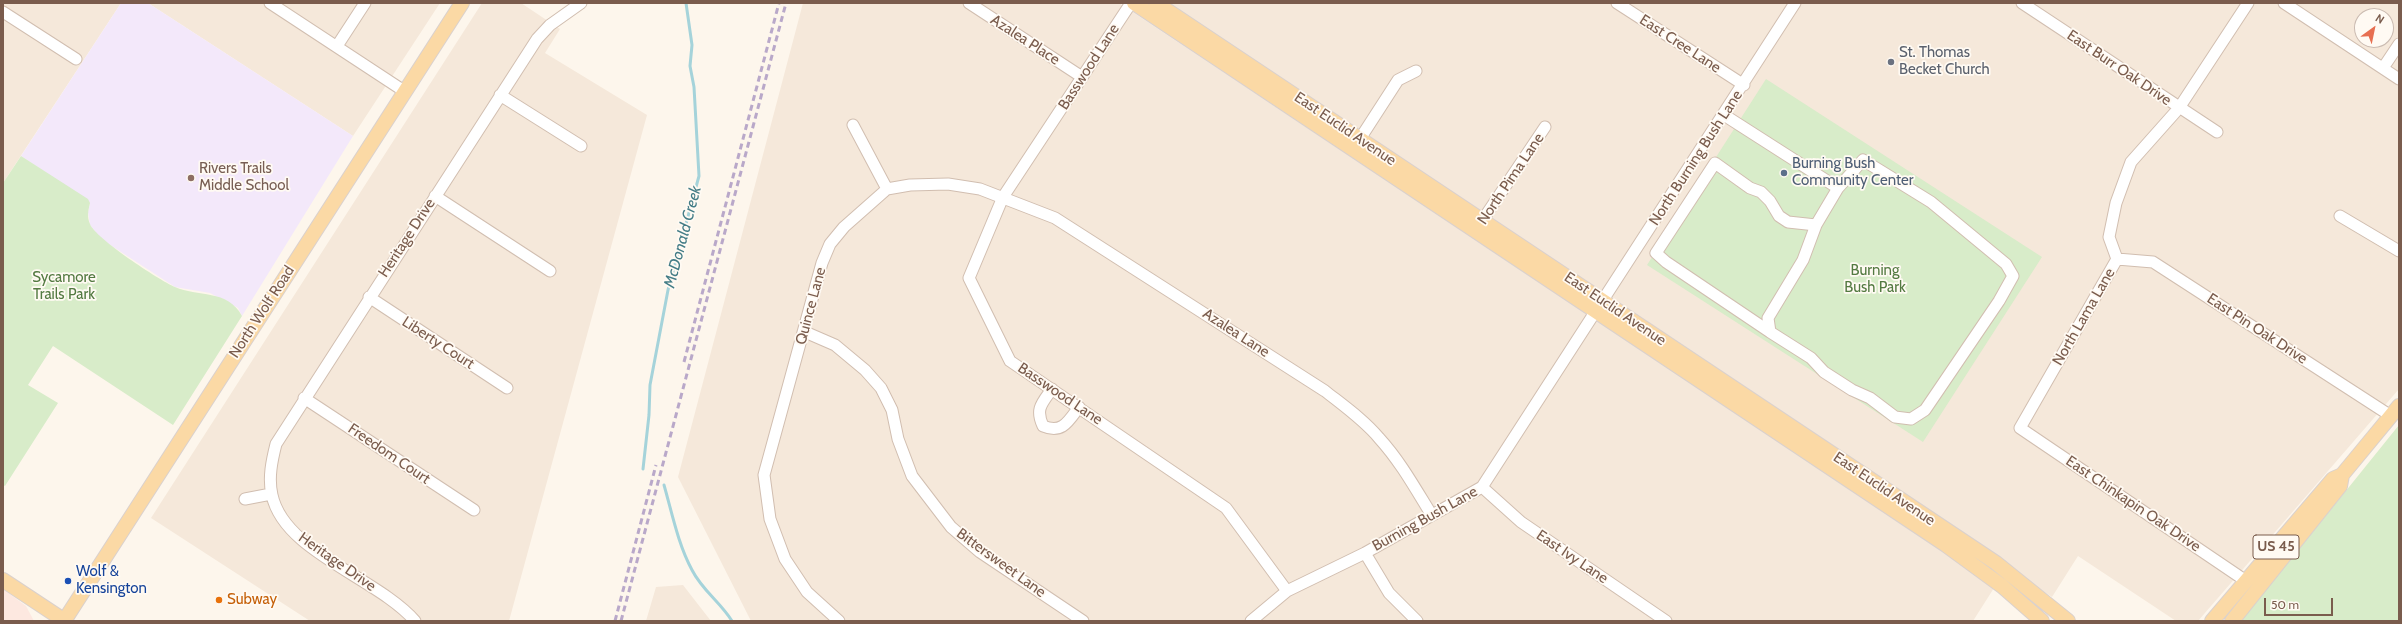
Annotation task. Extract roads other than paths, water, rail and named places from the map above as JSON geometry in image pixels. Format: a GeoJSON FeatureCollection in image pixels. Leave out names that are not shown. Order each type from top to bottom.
{"type":"FeatureCollection","features":[{"type":"Feature","properties":{"kind":"main road","name":"North Wolf Road"},"geometry":{"type":"LineString","coordinates":[[64,621],[462,3]]}},
{"type":"Feature","properties":{"kind":"main road","name":"East Euclid Avenue"},"geometry":{"type":"LineString","coordinates":[[1134,3],[1357,144]]}},
{"type":"Feature","properties":{"kind":"main road","name":"East Euclid Avenue"},"geometry":{"type":"LineString","coordinates":[[1156,3],[1357,144],[1479,226],[1599,306],[1996,563],[2068,621]]}},
{"type":"Feature","properties":{"kind":"main road","name":"East Euclid Avenue"},"geometry":{"type":"LineString","coordinates":[[1599,306],[1946,545],[2002,586],[2042,621]]}},
{"type":"Feature","properties":{"kind":"main road","name":"US 45"},"geometry":{"type":"LineString","coordinates":[[2212,621],[2333,479],[2342,475],[2395,410]]}},
{"type":"Feature","properties":{"kind":"main road","name":"US 45"},"geometry":{"type":"LineString","coordinates":[[2232,621],[2340,486],[2342,475]]}},
{"type":"Feature","properties":{"kind":"main road"},"geometry":{"type":"LineString","coordinates":[[3,580],[64,621]]}},
{"type":"Feature","properties":{"kind":"street"},"geometry":{"type":"LineString","coordinates":[[270,3],[404,91]]}},
{"type":"Feature","properties":{"kind":"street"},"geometry":{"type":"LineString","coordinates":[[337,46],[365,3]]}},
{"type":"Feature","properties":{"kind":"street","name":"Heritage Drive"},"geometry":{"type":"LineString","coordinates":[[415,621],[391,599],[298,537],[281,517],[271,494],[270,476],[276,444],[304,398],[500,95],[544,31],[581,3]]}},
{"type":"Feature","properties":{"kind":"street","name":"Azalea Place"},"geometry":{"type":"LineString","coordinates":[[969,3],[1082,77]]}},
{"type":"Feature","properties":{"kind":"street","name":"Basswood Lane"},"geometry":{"type":"LineString","coordinates":[[1131,3],[1003,197],[969,278],[1010,361],[1226,508],[1287,591]]}},
{"type":"Feature","properties":{"kind":"street","name":"East Cree Lane"},"geometry":{"type":"LineString","coordinates":[[1617,3],[1744,85]]}},
{"type":"Feature","properties":{"kind":"street","name":"North Burning Bush Lane"},"geometry":{"type":"LineString","coordinates":[[1599,306],[1744,85],[1795,3]]}},
{"type":"Feature","properties":{"kind":"street","name":"East Burr Oak Drive"},"geometry":{"type":"LineString","coordinates":[[2022,3],[2217,132]]}},
{"type":"Feature","properties":{"kind":"street","name":"North Lama Lane"},"geometry":{"type":"LineString","coordinates":[[2020,428],[2117,260],[2109,237],[2116,203],[2131,162],[2179,108],[2248,3]]}},
{"type":"Feature","properties":{"kind":"street"},"geometry":{"type":"LineString","coordinates":[[2284,3],[2399,79]]}},
{"type":"Feature","properties":{"kind":"street"},"geometry":{"type":"LineString","coordinates":[[3,12],[76,60]]}},
{"type":"Feature","properties":{"kind":"street"},"geometry":{"type":"LineString","coordinates":[[2383,68],[2399,44]]}},
{"type":"Feature","properties":{"kind":"street"},"geometry":{"type":"LineString","coordinates":[[1357,144],[1398,80],[1416,71]]}},
{"type":"Feature","properties":{"kind":"street"},"geometry":{"type":"LineString","coordinates":[[500,95],[581,146]]}},
{"type":"Feature","properties":{"kind":"street"},"geometry":{"type":"LineString","coordinates":[[1724,115],[1838,188]]}},
{"type":"Feature","properties":{"kind":"street"},"geometry":{"type":"LineString","coordinates":[[853,125],[887,189],[910,185],[948,184],[980,189],[1003,197]]}},
{"type":"Feature","properties":{"kind":"street","name":"North Pima Lane"},"geometry":{"type":"LineString","coordinates":[[1479,226],[1546,127]]}},
{"type":"Feature","properties":{"kind":"street"},"geometry":{"type":"LineString","coordinates":[[1770,332],[1768,318],[1803,260],[1816,225],[1838,188],[1863,160],[1931,202],[2006,264],[2012,276],[1999,300],[1926,410],[1911,419],[1895,417],[1870,398],[1852,390],[1824,372],[1811,358],[1770,332],[1666,262],[1656,252],[1715,163],[1750,188],[1761,192],[1770,201],[1779,216],[1788,222],[1816,225]]}},
{"type":"Feature","properties":{"kind":"street","name":"Quince Lane"},"geometry":{"type":"LineString","coordinates":[[839,621],[807,592],[785,559],[770,519],[764,475],[805,332],[822,263],[830,244],[860,212],[887,189]]}},
{"type":"Feature","properties":{"kind":"street"},"geometry":{"type":"LineString","coordinates":[[435,196],[550,271]]}},
{"type":"Feature","properties":{"kind":"street","name":"Azalea Lane"},"geometry":{"type":"LineString","coordinates":[[1003,197],[1055,218],[1325,392],[1357,415],[1379,437],[1400,464],[1431,514]]}},
{"type":"Feature","properties":{"kind":"street"},"geometry":{"type":"LineString","coordinates":[[2340,216],[2399,251]]}},
{"type":"Feature","properties":{"kind":"street","name":"East Pin Oak Drive"},"geometry":{"type":"LineString","coordinates":[[2117,260],[2153,262],[2395,410]]}},
{"type":"Feature","properties":{"kind":"street","name":"Liberty Court"},"geometry":{"type":"LineString","coordinates":[[369,297],[507,388]]}},
{"type":"Feature","properties":{"kind":"street","name":"Burning Bush Lane"},"geometry":{"type":"LineString","coordinates":[[1251,621],[1287,591],[1365,553],[1431,514],[1482,487],[1599,306]]}},
{"type":"Feature","properties":{"kind":"street","name":"Bittersweet Lane"},"geometry":{"type":"LineString","coordinates":[[805,332],[835,345],[865,370],[881,388],[892,410],[898,439],[912,476],[951,527],[980,552],[1084,621]]}},
{"type":"Feature","properties":{"kind":"street"},"geometry":{"type":"LineString","coordinates":[[1052,389],[1038,408],[1038,417],[1043,426],[1051,430],[1061,428],[1067,424],[1079,407]]}},
{"type":"Feature","properties":{"kind":"street","name":"Freedom Court"},"geometry":{"type":"LineString","coordinates":[[304,398],[474,510]]}},
{"type":"Feature","properties":{"kind":"street","name":"East Chinkapin Oak Drive"},"geometry":{"type":"LineString","coordinates":[[2020,428],[2246,581]]}},
{"type":"Feature","properties":{"kind":"street","name":"East Ivy Lane"},"geometry":{"type":"LineString","coordinates":[[1482,487],[1521,522],[1666,621]]}},
{"type":"Feature","properties":{"kind":"street"},"geometry":{"type":"LineString","coordinates":[[245,499],[271,494]]}},
{"type":"Feature","properties":{"kind":"street"},"geometry":{"type":"LineString","coordinates":[[1365,553],[1389,593],[1417,621]]}},
{"type":"Feature","properties":{"kind":"waterway","name":"McDonald Creek"},"geometry":{"type":"LineString","coordinates":[[643,469],[649,415],[650,385],[668,290],[699,176],[694,87],[690,66],[692,45],[686,3]]}},
{"type":"Feature","properties":{"kind":"waterway","name":"McDonald Creek"},"geometry":{"type":"LineString","coordinates":[[664,485],[679,539],[687,560],[701,584],[732,621]]}},
{"type":"Feature","properties":{"kind":"railway"},"geometry":{"type":"LineString","coordinates":[[684,362],[779,3]]}},
{"type":"Feature","properties":{"kind":"railway"},"geometry":{"type":"LineString","coordinates":[[621,621],[786,3]]}},
{"type":"Feature","properties":{"kind":"railway"},"geometry":{"type":"LineString","coordinates":[[615,621],[656,465]]}},
{"type":"Feature","properties":{"kind":"place","name":"St. Thomas Becket Church"},"geometry":{"type":"Point","coordinates":[1891,62]}},
{"type":"Feature","properties":{"kind":"place","name":"Burning Bush Community Center"},"geometry":{"type":"Point","coordinates":[1784,173]}},
{"type":"Feature","properties":{"kind":"place","name":"Rivers Trails Middle School"},"geometry":{"type":"Point","coordinates":[191,178]}},
{"type":"Feature","properties":{"kind":"place","name":"Wolf & Kensington"},"geometry":{"type":"Point","coordinates":[68,581]}},
{"type":"Feature","properties":{"kind":"place","name":"Subway"},"geometry":{"type":"Point","coordinates":[219,600]}},
{"type":"Feature","properties":{"kind":"park label","name":"Burning Bush Park"},"geometry":{"type":"Point","coordinates":[1875,280]}},
{"type":"Feature","properties":{"kind":"park label","name":"Sycamore Trails Park"},"geometry":{"type":"Point","coordinates":[64,286]}}]}
